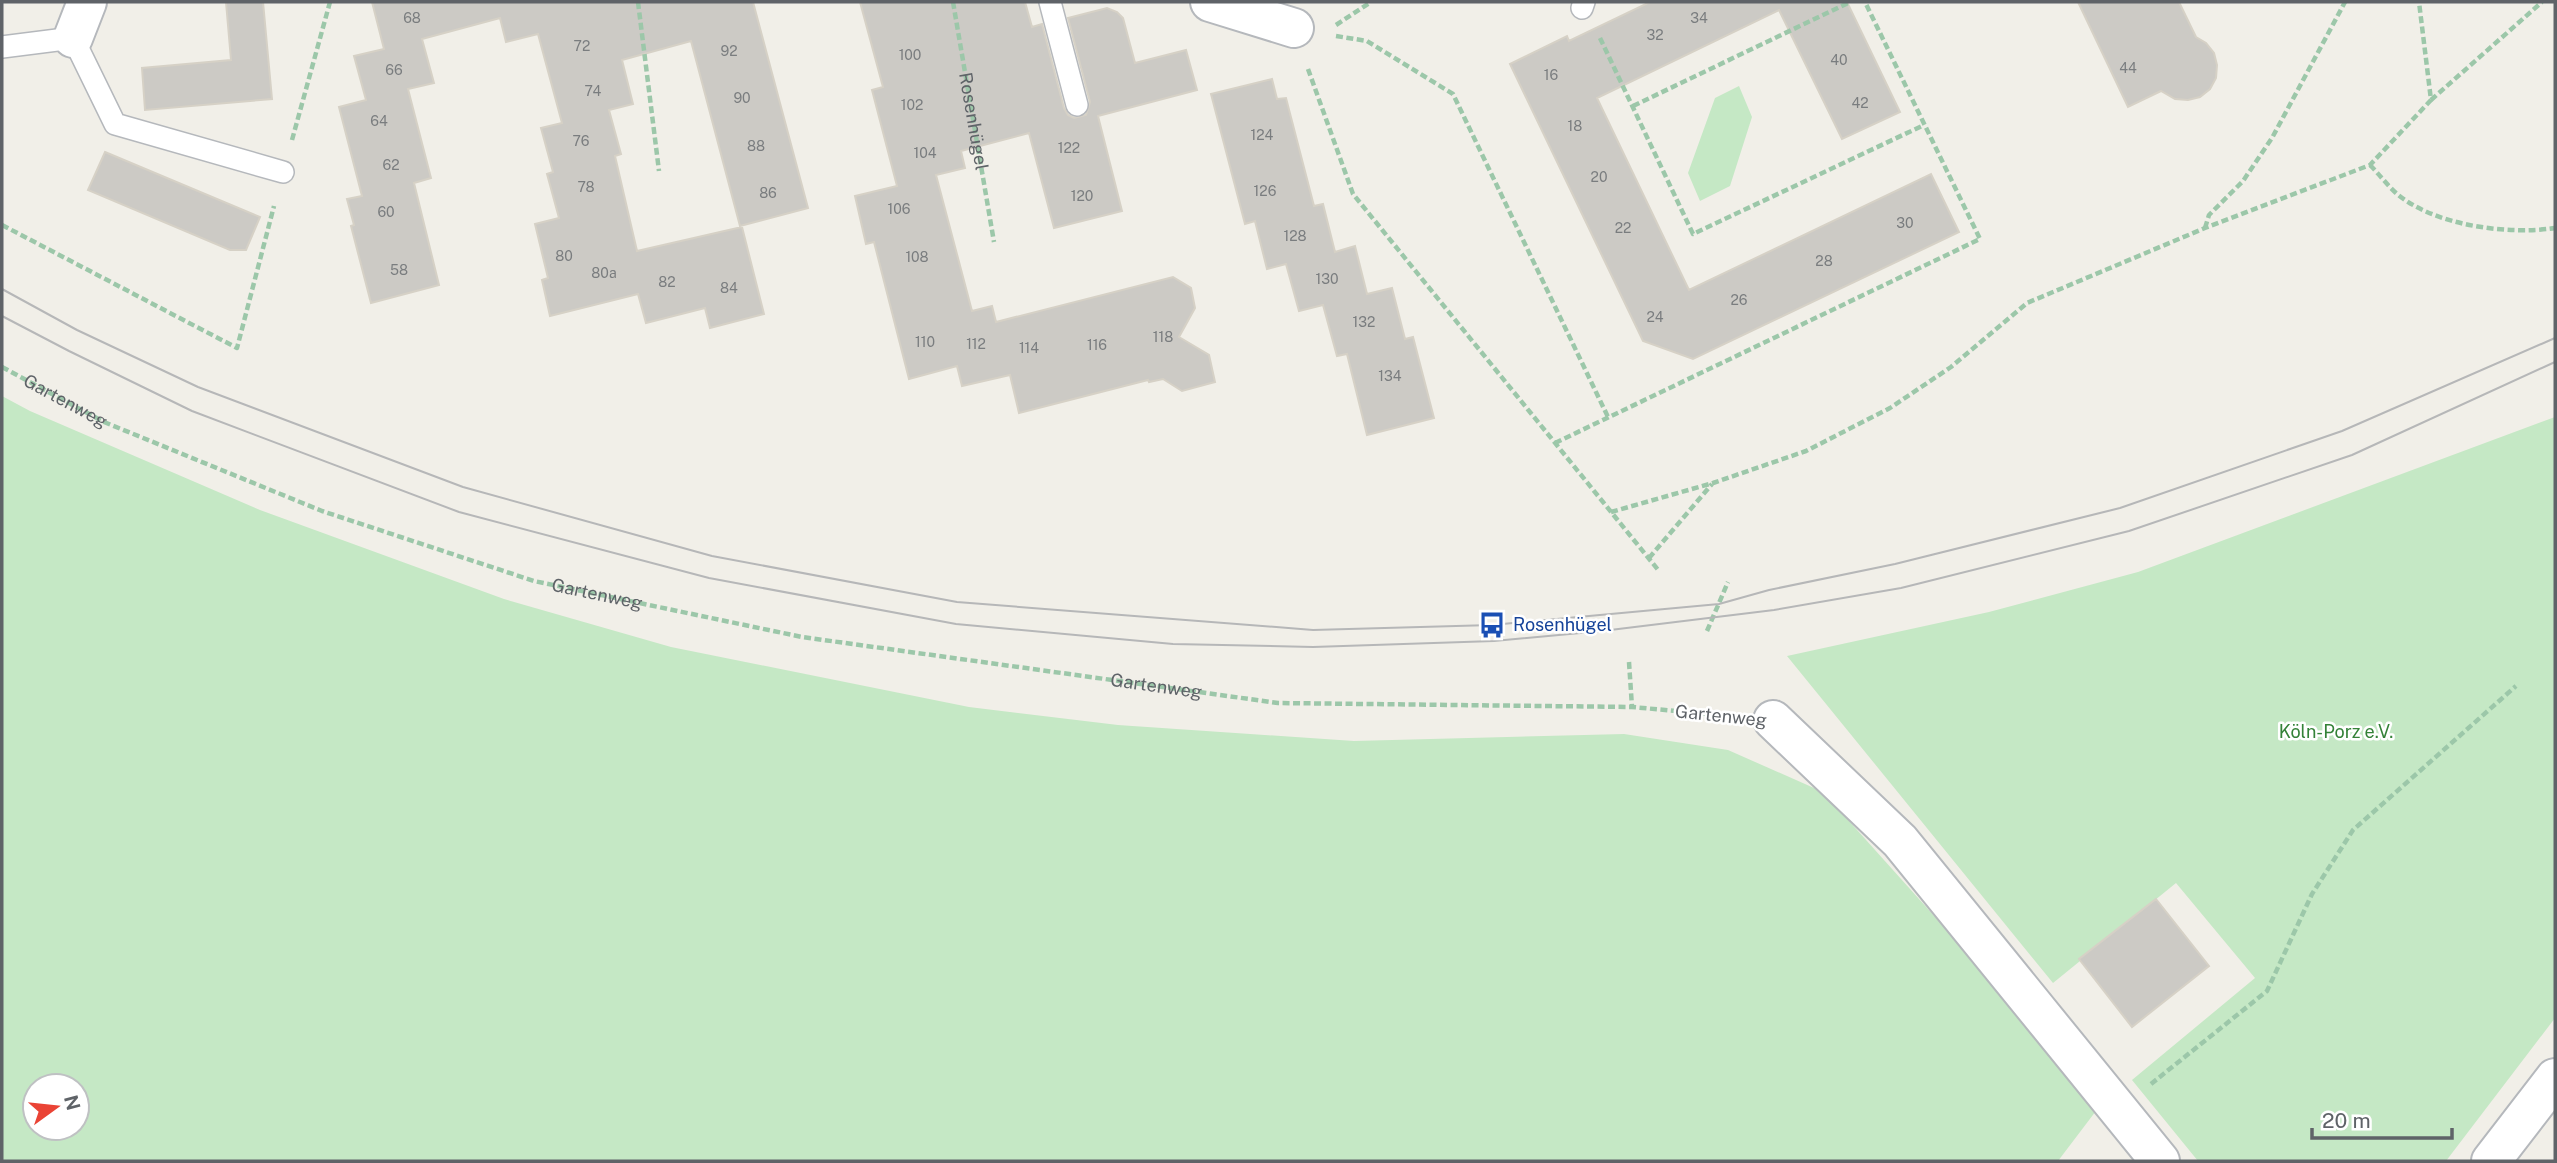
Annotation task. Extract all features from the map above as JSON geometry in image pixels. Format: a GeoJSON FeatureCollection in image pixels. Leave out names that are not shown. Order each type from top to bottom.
{"type":"FeatureCollection","features":[{"type":"Feature","properties":{"kind":"street"},"geometry":{"type":"LineString","coordinates":[[72,38],[87,2]]}},
{"type":"Feature","properties":{"kind":"street"},"geometry":{"type":"LineString","coordinates":[[1210,2],[1300,21]]}},
{"type":"Feature","properties":{"kind":"street","name":"Gartenweg"},"geometry":{"type":"LineString","coordinates":[[1773,720],[1900,841],[2118,1110],[2154,1159]]}},
{"type":"Feature","properties":{"kind":"street"},"geometry":{"type":"LineString","coordinates":[[2491,1161],[2555,1078]]}},
{"type":"Feature","properties":{"kind":"lane"},"geometry":{"type":"LineString","coordinates":[[1050,2],[1077,105]]}},
{"type":"Feature","properties":{"kind":"lane"},"geometry":{"type":"LineString","coordinates":[[2,47],[72,38],[115,124],[283,172]]}},
{"type":"Feature","properties":{"kind":"path"},"geometry":{"type":"LineString","coordinates":[[638,2],[659,171]]}},
{"type":"Feature","properties":{"kind":"path","name":"Rosenhügel"},"geometry":{"type":"LineString","coordinates":[[953,2],[994,242]]}},
{"type":"Feature","properties":{"kind":"path"},"geometry":{"type":"LineString","coordinates":[[1300,21],[1371,2]]}},
{"type":"Feature","properties":{"kind":"path"},"geometry":{"type":"LineString","coordinates":[[1633,106],[1850,2]]}},
{"type":"Feature","properties":{"kind":"path"},"geometry":{"type":"LineString","coordinates":[[1555,443],[1980,239],[1864,2]]}},
{"type":"Feature","properties":{"kind":"path"},"geometry":{"type":"LineString","coordinates":[[2205,228],[2210,215],[2243,181],[2272,138],[2345,2]]}},
{"type":"Feature","properties":{"kind":"path"},"geometry":{"type":"LineString","coordinates":[[2419,2],[2431,100]]}},
{"type":"Feature","properties":{"kind":"path"},"geometry":{"type":"LineString","coordinates":[[1611,512],[1713,483],[1806,451],[1890,408],[1951,367],[2027,303],[2205,228],[2370,165],[2431,100],[2542,2]]}},
{"type":"Feature","properties":{"kind":"path"},"geometry":{"type":"LineString","coordinates":[[1583,5],[1693,234],[1924,125]]}},
{"type":"Feature","properties":{"kind":"path"},"geometry":{"type":"LineString","coordinates":[[1300,21],[1367,41],[1453,94],[1608,417]]}},
{"type":"Feature","properties":{"kind":"path"},"geometry":{"type":"LineString","coordinates":[[1300,21],[1353,194],[1659,571]]}},
{"type":"Feature","properties":{"kind":"path"},"geometry":{"type":"LineString","coordinates":[[2370,165],[2397,194],[2432,215],[2482,227],[2532,231],[2555,228]]}},
{"type":"Feature","properties":{"kind":"path"},"geometry":{"type":"LineString","coordinates":[[2,225],[236,348]]}},
{"type":"Feature","properties":{"kind":"path","name":"Gartenweg"},"geometry":{"type":"LineString","coordinates":[[2,367],[104,422],[321,511],[534,581],[802,637],[1278,703],[1632,707],[1773,720]]}},
{"type":"Feature","properties":{"kind":"path"},"geometry":{"type":"LineString","coordinates":[[1649,558],[1713,483]]}},
{"type":"Feature","properties":{"kind":"path"},"geometry":{"type":"LineString","coordinates":[[1707,631],[1728,582]]}},
{"type":"Feature","properties":{"kind":"path"},"geometry":{"type":"LineString","coordinates":[[1629,662],[1632,707]]}},
{"type":"Feature","properties":{"kind":"path"},"geometry":{"type":"LineString","coordinates":[[2118,1110],[2267,991],[2312,894],[2353,830],[2516,686]]}},
{"type":"Feature","properties":{"kind":"green space"},"geometry":{"type":"Polygon","coordinates":[[[1739,86],[1752,117],[1730,186],[1700,201],[1688,173],[1715,98],[1739,86]]]}},
{"type":"Feature","properties":{"kind":"green space"},"geometry":{"type":"Polygon","coordinates":[[[2,396],[30,411],[260,510],[504,599],[671,647],[969,707],[1118,725],[1354,741],[1624,734],[1728,750],[1823,792],[2102,1103],[2058,1161],[2,1161],[2,396]]]}},
{"type":"Feature","properties":{"kind":"green space","name":"Köln-Porz e.V."},"geometry":{"type":"Polygon","coordinates":[[[2555,417],[2555,1018],[2446,1161],[2198,1161],[2132,1080],[2255,978],[2176,883],[2053,983],[1787,656],[1989,612],[2138,572],[2555,417]]]}},
{"type":"Feature","properties":{"kind":"building"},"geometry":{"type":"Polygon","coordinates":[[[226,2],[263,2],[272,99],[145,110],[142,68],[231,60],[226,2]]]}},
{"type":"Feature","properties":{"kind":"building"},"geometry":{"type":"Polygon","coordinates":[[[372,2],[753,2],[808,208],[740,226],[691,41],[622,60],[633,104],[609,110],[621,154],[615,156],[637,251],[742,227],[764,314],[710,328],[705,308],[646,323],[638,294],[550,316],[542,280],[548,278],[535,224],[559,218],[547,174],[553,172],[541,128],[562,123],[538,34],[506,42],[500,18],[422,39],[434,83],[408,89],[431,178],[414,183],[439,285],[371,303],[351,226],[354,225],[347,199],[362,196],[339,107],[366,100],[354,56],[384,49],[372,2]]]}},
{"type":"Feature","properties":{"kind":"building"},"geometry":{"type":"Polygon","coordinates":[[[860,2],[1025,2],[1032,27],[1042,24],[1064,108],[1068,115],[1074,118],[1086,115],[1090,102],[1068,18],[1107,8],[1117,12],[1123,18],[1135,63],[1186,50],[1197,90],[1098,116],[1122,211],[1054,228],[1029,133],[961,151],[965,168],[936,175],[972,311],[992,306],[996,322],[1173,277],[1191,288],[1195,308],[1179,337],[1209,355],[1215,382],[1182,391],[1163,379],[1148,380],[1019,413],[1010,375],[962,386],[957,366],[909,379],[874,242],[866,244],[855,196],[897,186],[872,90],[883,87],[860,2]]]}},
{"type":"Feature","properties":{"kind":"building"},"geometry":{"type":"Polygon","coordinates":[[[1650,2],[1847,2],[1900,112],[1842,139],[1779,10],[1597,98],[1689,290],[1931,174],[1959,232],[1693,359],[1643,341],[1510,64],[1567,36],[1569,41],[1650,2]]]}},
{"type":"Feature","properties":{"kind":"building"},"geometry":{"type":"Polygon","coordinates":[[[2078,2],[2179,2],[2196,37],[2206,43],[2214,53],[2216,78],[2210,89],[2200,97],[2188,100],[2175,99],[2161,91],[2128,107],[2078,2]]]}},
{"type":"Feature","properties":{"kind":"building"},"geometry":{"type":"Polygon","coordinates":[[[1272,79],[1277,99],[1286,98],[1314,206],[1323,204],[1335,252],[1355,246],[1367,294],[1392,288],[1405,339],[1413,337],[1434,418],[1367,435],[1347,354],[1337,356],[1323,305],[1299,311],[1286,264],[1267,269],[1255,221],[1245,224],[1211,94],[1272,79]]]}},
{"type":"Feature","properties":{"kind":"building"},"geometry":{"type":"Polygon","coordinates":[[[105,152],[260,217],[246,250],[230,250],[88,190],[105,152]]]}},
{"type":"Feature","properties":{"kind":"building"},"geometry":{"type":"Polygon","coordinates":[[[2156,899],[2209,966],[2132,1027],[2079,959],[2156,899]]]}},
{"type":"Feature","properties":{"kind":"tram line"},"geometry":{"type":"LineString","coordinates":[[2,289],[77,330],[198,387],[463,487],[712,556],[957,602],[1313,630],[1492,625],[1719,604],[1769,590],[1895,564],[2120,508],[2342,431],[2555,338]]}},
{"type":"Feature","properties":{"kind":"tram line"},"geometry":{"type":"LineString","coordinates":[[2,316],[192,411],[459,512],[709,578],[956,624],[1173,644],[1313,647],[1494,641],[1602,631],[1774,610],[1901,588],[2129,531],[2352,455],[2555,362]]}},
{"type":"Feature","properties":{"kind":"place","name":"Rosenhügel"},"geometry":{"type":"Point","coordinates":[1492,625]}}]}
